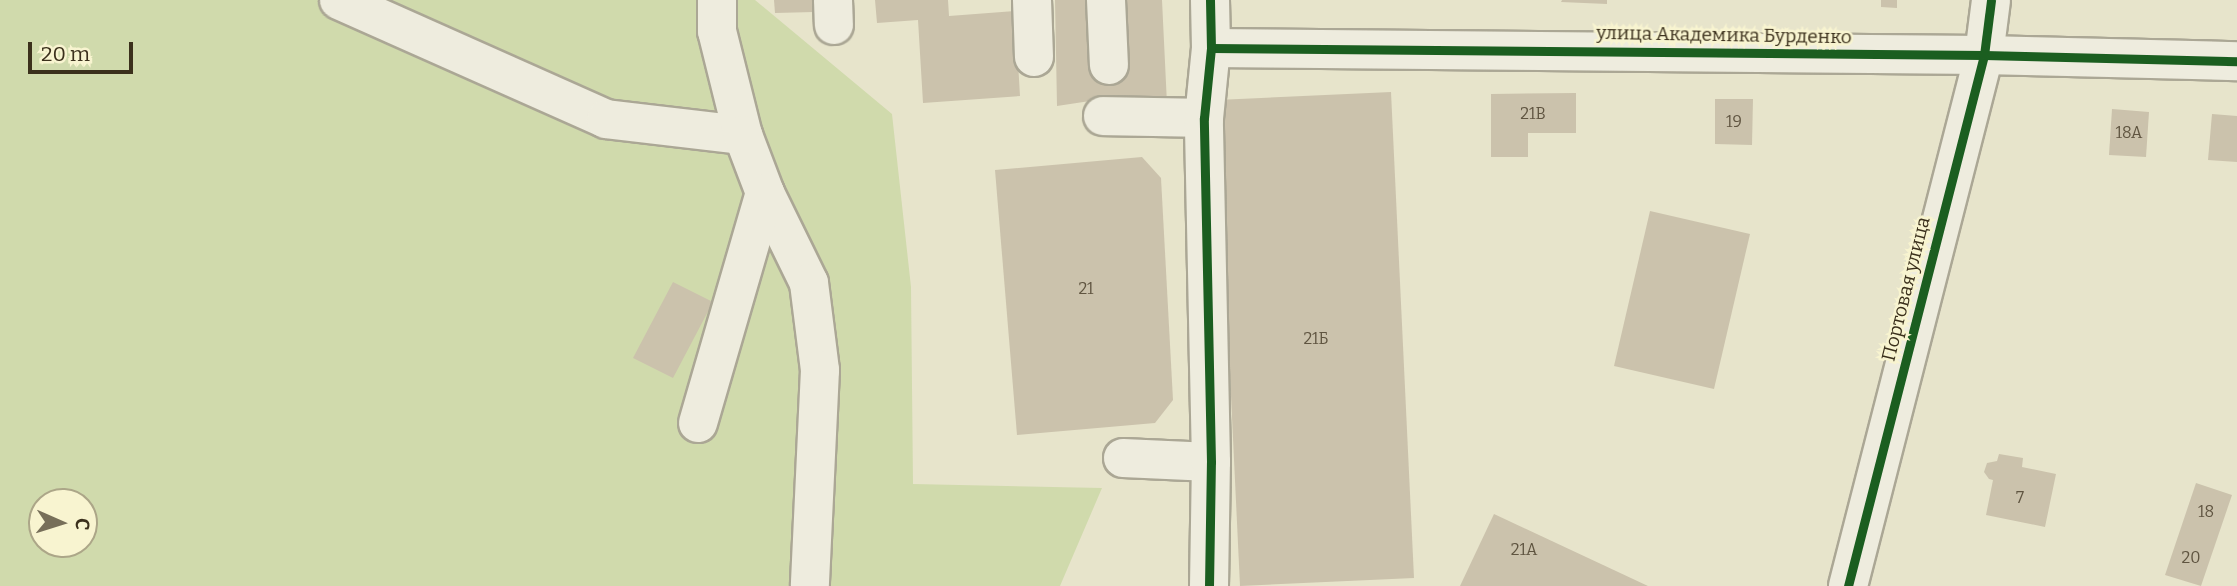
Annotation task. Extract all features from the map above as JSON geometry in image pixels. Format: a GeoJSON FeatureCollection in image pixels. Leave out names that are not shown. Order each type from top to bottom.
{"type":"FeatureCollection","features":[{"type":"Feature","properties":{"kind":"street"},"geometry":{"type":"LineString","coordinates":[[339,0],[606,119],[743,135]]}},
{"type":"Feature","properties":{"kind":"street"},"geometry":{"type":"LineString","coordinates":[[717,0],[717,31],[743,135],[765,192],[808,283],[820,370],[810,586]]}},
{"type":"Feature","properties":{"kind":"street"},"geometry":{"type":"LineString","coordinates":[[1031,0],[1034,57]]}},
{"type":"Feature","properties":{"kind":"street"},"geometry":{"type":"LineString","coordinates":[[1107,0],[1109,65]]}},
{"type":"Feature","properties":{"kind":"street"},"geometry":{"type":"LineString","coordinates":[[1209,586],[1211,462],[1204,118],[1211,48],[1210,0]]}},
{"type":"Feature","properties":{"kind":"street","name":"Портовая улица"},"geometry":{"type":"LineString","coordinates":[[1849,586],[1984,55],[1991,0]]}},
{"type":"Feature","properties":{"kind":"street","name":"улица Академика Бурденко"},"geometry":{"type":"LineString","coordinates":[[1211,48],[1984,55],[2237,61]]}},
{"type":"Feature","properties":{"kind":"street"},"geometry":{"type":"LineString","coordinates":[[1103,116],[1204,118]]}},
{"type":"Feature","properties":{"kind":"street"},"geometry":{"type":"LineString","coordinates":[[698,424],[765,192]]}},
{"type":"Feature","properties":{"kind":"street"},"geometry":{"type":"LineString","coordinates":[[1123,458],[1211,462]]}},
{"type":"Feature","properties":{"kind":"green space"},"geometry":{"type":"Polygon","coordinates":[[[0,0],[755,0],[892,114],[911,287],[913,484],[1102,488],[1060,586],[0,586],[0,0]]]}},
{"type":"Feature","properties":{"kind":"building"},"geometry":{"type":"Polygon","coordinates":[[[774,0],[814,0],[814,12],[775,13],[774,0]]]}},
{"type":"Feature","properties":{"kind":"building"},"geometry":{"type":"Polygon","coordinates":[[[875,0],[948,0],[949,16],[1015,11],[1020,96],[923,103],[918,20],[877,23],[875,0]]]}},
{"type":"Feature","properties":{"kind":"building"},"geometry":{"type":"Polygon","coordinates":[[[1055,0],[1101,0],[1103,72],[1128,69],[1125,0],[1162,0],[1167,104],[1103,99],[1057,106],[1055,0]]]}},
{"type":"Feature","properties":{"kind":"building"},"geometry":{"type":"Polygon","coordinates":[[[1607,0],[1607,4],[1561,2],[1607,0]]]}},
{"type":"Feature","properties":{"kind":"building"},"geometry":{"type":"Polygon","coordinates":[[[1881,0],[1897,0],[1897,8],[1881,7],[1881,0]]]}},
{"type":"Feature","properties":{"kind":"building"},"geometry":{"type":"Polygon","coordinates":[[[1391,92],[1414,578],[1240,586],[1217,100],[1391,92]]]}},
{"type":"Feature","properties":{"kind":"building"},"geometry":{"type":"Polygon","coordinates":[[[1576,93],[1576,133],[1528,133],[1528,157],[1491,157],[1491,94],[1576,93]]]}},
{"type":"Feature","properties":{"kind":"building"},"geometry":{"type":"Polygon","coordinates":[[[1715,99],[1753,99],[1752,145],[1715,144],[1715,99]]]}},
{"type":"Feature","properties":{"kind":"building"},"geometry":{"type":"Polygon","coordinates":[[[2112,109],[2149,112],[2146,157],[2109,155],[2112,109]]]}},
{"type":"Feature","properties":{"kind":"building"},"geometry":{"type":"Polygon","coordinates":[[[2212,114],[2237,116],[2237,162],[2208,160],[2212,114]]]}},
{"type":"Feature","properties":{"kind":"building"},"geometry":{"type":"Polygon","coordinates":[[[1142,157],[1161,178],[1173,400],[1155,423],[1017,435],[995,170],[1142,157]]]}},
{"type":"Feature","properties":{"kind":"building"},"geometry":{"type":"Polygon","coordinates":[[[1650,211],[1750,234],[1714,389],[1614,366],[1650,211]]]}},
{"type":"Feature","properties":{"kind":"building"},"geometry":{"type":"Polygon","coordinates":[[[673,282],[713,302],[673,378],[633,358],[673,282]]]}},
{"type":"Feature","properties":{"kind":"building"},"geometry":{"type":"Polygon","coordinates":[[[1999,454],[2023,458],[2022,467],[2056,474],[2045,527],[1986,515],[1993,480],[1984,472],[1987,463],[1997,461],[1999,454]]]}},
{"type":"Feature","properties":{"kind":"building"},"geometry":{"type":"Polygon","coordinates":[[[2196,483],[2232,495],[2201,586],[2165,575],[2196,483]]]}},
{"type":"Feature","properties":{"kind":"building"},"geometry":{"type":"Polygon","coordinates":[[[1494,514],[1648,586],[1460,586],[1494,514]]]}},
{"type":"Feature","properties":{"kind":"cycle path"},"geometry":{"type":"LineString","coordinates":[[1209,586],[1211,462],[1204,118],[1211,48],[1210,0]]}},
{"type":"Feature","properties":{"kind":"cycle path"},"geometry":{"type":"LineString","coordinates":[[1848,586],[1984,55],[1991,0]]}},
{"type":"Feature","properties":{"kind":"cycle path"},"geometry":{"type":"LineString","coordinates":[[1211,48],[1984,55],[2237,61]]}}]}
